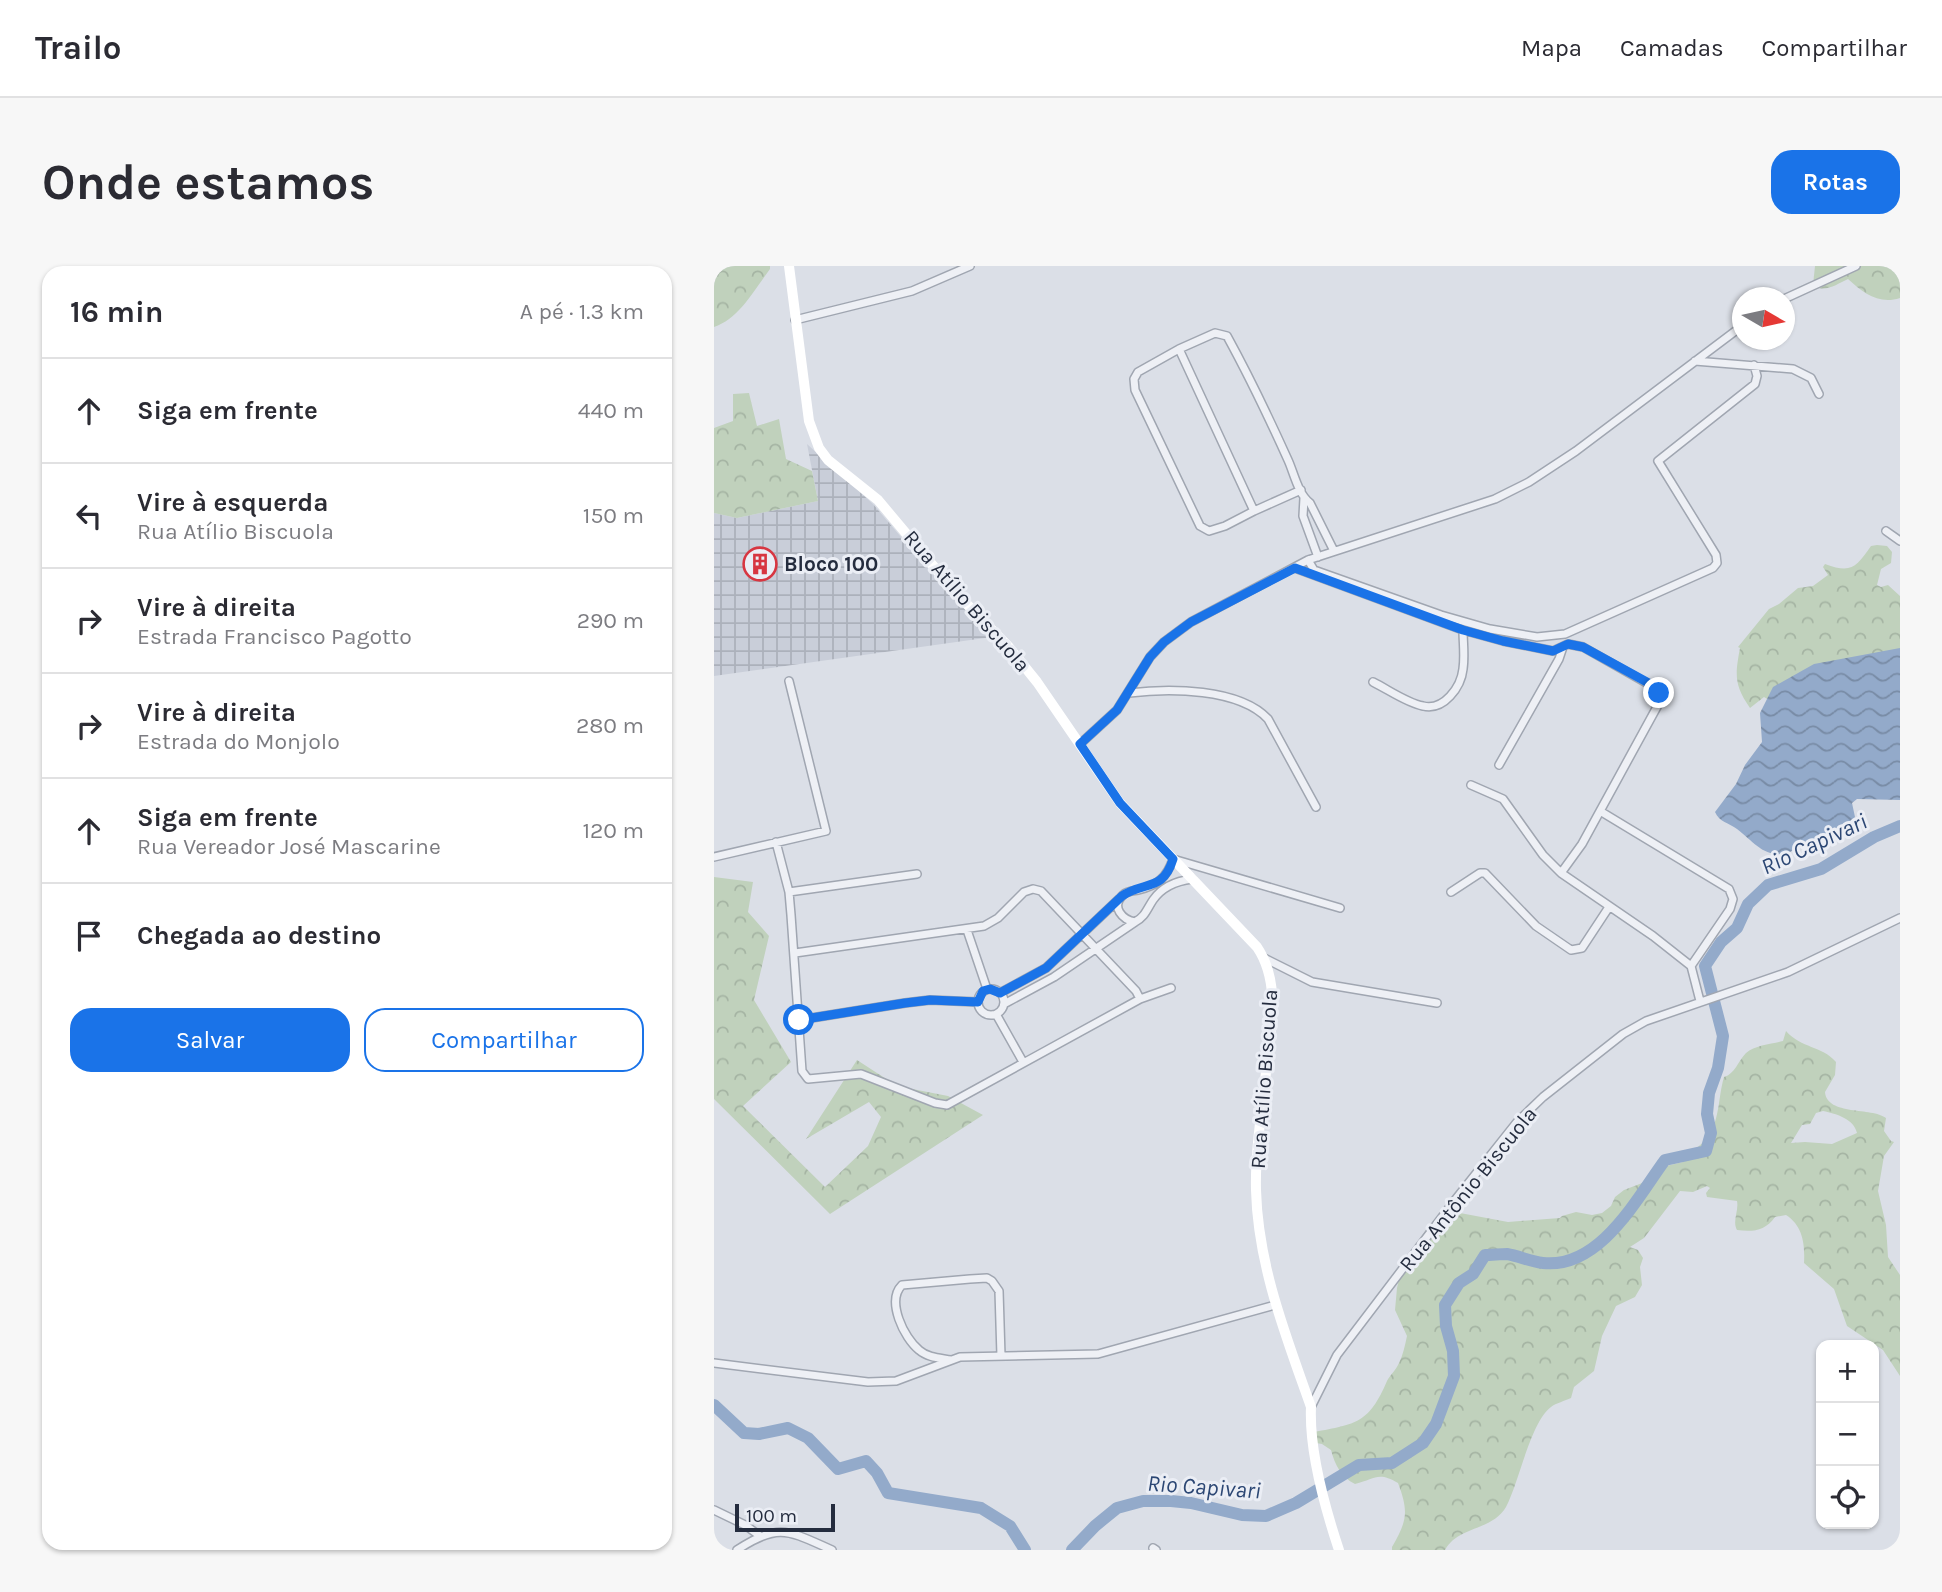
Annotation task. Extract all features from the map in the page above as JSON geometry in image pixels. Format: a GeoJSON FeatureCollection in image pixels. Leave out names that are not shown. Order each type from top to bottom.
{"type":"FeatureCollection","features":[{"type":"Feature","properties":{"kind":"street","name":"Rua Atílio Biscuola"},"geometry":{"type":"LineString","coordinates":[[789,266],[808,421],[819,448],[828,460],[878,500],[956,593],[1008,646],[1120,803],[1264,958],[1270,973],[1272,1019],[1256,1188],[1260,1240],[1275,1305],[1311,1407],[1310,1422],[1320,1475],[1339,1550]]}},
{"type":"Feature","properties":{"kind":"street"},"geometry":{"type":"LineString","coordinates":[[795,320],[912,291],[970,266]]}},
{"type":"Feature","properties":{"kind":"street"},"geometry":{"type":"LineString","coordinates":[[1795,294],[1856,266]]}},
{"type":"Feature","properties":{"kind":"street"},"geometry":{"type":"LineString","coordinates":[[1302,494],[1254,511],[1225,526],[1209,531],[1200,526],[1135,390],[1134,379],[1138,372],[1179,349],[1216,333],[1227,336],[1302,494],[1310,503],[1334,551]]}},
{"type":"Feature","properties":{"kind":"street"},"geometry":{"type":"LineString","coordinates":[[1080,744],[1117,710],[1150,657],[1164,642],[1191,622],[1308,560],[1512,492],[1576,451],[1732,333]]}},
{"type":"Feature","properties":{"kind":"street"},"geometry":{"type":"LineString","coordinates":[[1179,349],[1254,511]]}},
{"type":"Feature","properties":{"kind":"street"},"geometry":{"type":"LineString","coordinates":[[1694,361],[1784,367],[1811,378],[1819,394]]}},
{"type":"Feature","properties":{"kind":"street"},"geometry":{"type":"LineString","coordinates":[[1308,560],[1314,570],[1441,615],[1490,629],[1537,637],[1565,634],[1643,601],[1717,564],[1716,555],[1658,461],[1660,456],[1755,384],[1757,376],[1754,365]]}},
{"type":"Feature","properties":{"kind":"street"},"geometry":{"type":"LineString","coordinates":[[1302,494],[1303,516],[1318,557]]}},
{"type":"Feature","properties":{"kind":"street"},"geometry":{"type":"LineString","coordinates":[[1886,531],[1900,541]]}},
{"type":"Feature","properties":{"kind":"street"},"geometry":{"type":"LineString","coordinates":[[1295,568],[1463,630],[1503,641],[1558,649],[1568,644],[1583,647],[1654,686],[1659,693],[1658,705],[1582,844],[1561,873]]}},
{"type":"Feature","properties":{"kind":"street"},"geometry":{"type":"LineString","coordinates":[[1373,682],[1418,705],[1426,707],[1441,704],[1450,698],[1461,678],[1463,630]]}},
{"type":"Feature","properties":{"kind":"street"},"geometry":{"type":"LineString","coordinates":[[1499,765],[1556,662],[1558,649]]}},
{"type":"Feature","properties":{"kind":"street"},"geometry":{"type":"LineString","coordinates":[[714,857],[826,831],[789,681]]}},
{"type":"Feature","properties":{"kind":"street"},"geometry":{"type":"LineString","coordinates":[[1129,693],[1179,691],[1228,697],[1261,711],[1316,807]]}},
{"type":"Feature","properties":{"kind":"street"},"geometry":{"type":"LineString","coordinates":[[1471,785],[1503,799],[1543,855],[1561,873],[1653,936],[1691,966],[1703,1001]]}},
{"type":"Feature","properties":{"kind":"street"},"geometry":{"type":"LineString","coordinates":[[1600,811],[1729,889],[1732,899],[1730,909],[1691,966]]}},
{"type":"Feature","properties":{"kind":"street"},"geometry":{"type":"LineString","coordinates":[[776,842],[789,892],[802,1071],[808,1079],[861,1074],[935,1103],[947,1105],[1140,999],[1171,988]]}},
{"type":"Feature","properties":{"kind":"street"},"geometry":{"type":"LineString","coordinates":[[1000,993],[1046,968],[1122,896],[1154,885],[1164,877],[1173,859],[1340,908]]}},
{"type":"Feature","properties":{"kind":"street"},"geometry":{"type":"LineString","coordinates":[[1451,892],[1480,873],[1487,875],[1536,926],[1572,950],[1578,950],[1584,945],[1609,907]]}},
{"type":"Feature","properties":{"kind":"street"},"geometry":{"type":"LineString","coordinates":[[789,892],[917,874]]}},
{"type":"Feature","properties":{"kind":"street"},"geometry":{"type":"LineString","coordinates":[[996,1014],[1004,1004],[1054,977],[1142,918],[1159,893],[1178,881],[1192,879]]}},
{"type":"Feature","properties":{"kind":"street"},"geometry":{"type":"LineString","coordinates":[[794,953],[984,926],[998,918],[1024,891],[1033,889],[1041,891],[1136,991],[1140,999]]}},
{"type":"Feature","properties":{"kind":"street"},"geometry":{"type":"LineString","coordinates":[[1122,896],[1118,911],[1127,920],[1135,922]]}},
{"type":"Feature","properties":{"kind":"street","name":"Rua Antônio Biscuola"},"geometry":{"type":"LineString","coordinates":[[1311,1407],[1337,1355],[1517,1122],[1543,1097],[1623,1034],[1646,1021],[1788,972],[1900,918]]}},
{"type":"Feature","properties":{"kind":"street"},"geometry":{"type":"LineString","coordinates":[[967,930],[987,989]]}},
{"type":"Feature","properties":{"kind":"street"},"geometry":{"type":"LineString","coordinates":[[1264,958],[1312,982],[1437,1003]]}},
{"type":"Feature","properties":{"kind":"street"},"geometry":{"type":"LineString","coordinates":[[996,1014],[984,1013],[978,1002],[980,994],[987,989],[994,989],[1000,993],[1004,1004]]}},
{"type":"Feature","properties":{"kind":"street"},"geometry":{"type":"LineString","coordinates":[[799,1020],[930,1000],[978,1002]]}},
{"type":"Feature","properties":{"kind":"street"},"geometry":{"type":"LineString","coordinates":[[996,1014],[1023,1062]]}},
{"type":"Feature","properties":{"kind":"street"},"geometry":{"type":"LineString","coordinates":[[952,1360],[918,1350],[910,1339],[897,1315],[896,1297],[902,1285],[987,1278],[992,1281],[999,1292],[1002,1356]]}},
{"type":"Feature","properties":{"kind":"street"},"geometry":{"type":"LineString","coordinates":[[714,1363],[883,1382],[912,1377],[952,1360],[969,1356],[1098,1354],[1275,1305]]}},
{"type":"Feature","properties":{"kind":"street"},"geometry":{"type":"LineString","coordinates":[[714,1510],[745,1525],[760,1536]]}},
{"type":"Feature","properties":{"kind":"street"},"geometry":{"type":"LineString","coordinates":[[737,1550],[760,1536],[781,1531],[832,1550]]}},
{"type":"Feature","properties":{"kind":"shaded area"},"geometry":{"type":"Polygon","coordinates":[[[807,444],[873,504],[946,590],[992,637],[714,676],[714,513],[737,518],[818,501],[807,444]]]}},
{"type":"Feature","properties":{"kind":"green space"},"geometry":{"type":"Polygon","coordinates":[[[714,266],[770,266],[770,269],[739,310],[714,327],[714,266]]]}},
{"type":"Feature","properties":{"kind":"green space"},"geometry":{"type":"Polygon","coordinates":[[[1815,266],[1900,266],[1900,298],[1878,299],[1848,279],[1830,287],[1817,288],[1813,285],[1815,266]]]}},
{"type":"Feature","properties":{"kind":"green space"},"geometry":{"type":"Polygon","coordinates":[[[749,393],[757,426],[779,419],[786,459],[812,471],[818,501],[737,518],[714,513],[714,428],[733,421],[733,394],[749,393]]]}},
{"type":"Feature","properties":{"kind":"green space"},"geometry":{"type":"Polygon","coordinates":[[[1871,546],[1887,546],[1892,552],[1891,563],[1881,569],[1877,585],[1888,585],[1900,596],[1900,666],[1772,702],[1764,697],[1750,708],[1737,680],[1738,647],[1769,609],[1798,588],[1813,586],[1828,575],[1823,567],[1825,564],[1841,568],[1853,567],[1871,546]]]}},
{"type":"Feature","properties":{"kind":"green space"},"geometry":{"type":"Polygon","coordinates":[[[714,877],[753,882],[748,912],[769,936],[754,1000],[791,1062],[743,1106],[825,1187],[868,1146],[881,1117],[869,1102],[806,1139],[857,1060],[897,1086],[948,1096],[983,1115],[830,1214],[714,1099],[714,877]]]}},
{"type":"Feature","properties":{"kind":"green space"},"geometry":{"type":"Polygon","coordinates":[[[1786,1031],[1798,1041],[1836,1062],[1835,1075],[1825,1092],[1833,1105],[1886,1118],[1884,1131],[1894,1142],[1884,1156],[1878,1191],[1886,1225],[1888,1257],[1900,1275],[1900,1376],[1879,1347],[1879,1340],[1868,1340],[1847,1326],[1834,1289],[1804,1263],[1802,1236],[1792,1219],[1786,1215],[1775,1217],[1758,1230],[1737,1230],[1737,1201],[1707,1197],[1706,1193],[1710,1188],[1707,1186],[1693,1192],[1680,1191],[1644,1238],[1630,1247],[1638,1250],[1643,1258],[1640,1267],[1642,1285],[1635,1297],[1616,1306],[1602,1336],[1594,1371],[1574,1387],[1571,1398],[1553,1406],[1537,1426],[1511,1496],[1500,1515],[1458,1537],[1445,1550],[1392,1550],[1405,1516],[1398,1483],[1381,1477],[1355,1484],[1339,1470],[1331,1450],[1322,1444],[1310,1442],[1314,1432],[1341,1427],[1367,1413],[1398,1366],[1407,1336],[1395,1310],[1397,1288],[1403,1263],[1430,1224],[1460,1213],[1508,1222],[1560,1218],[1576,1212],[1592,1215],[1602,1213],[1624,1190],[1650,1180],[1662,1167],[1683,1162],[1704,1141],[1717,1117],[1724,1077],[1731,1073],[1743,1056],[1759,1046],[1783,1041],[1786,1031]],[[1823,1111],[1816,1113],[1810,1124],[1802,1125],[1791,1143],[1832,1144],[1857,1133],[1849,1121],[1823,1111]]]}},
{"type":"Feature","properties":{"kind":"water"},"geometry":{"type":"Polygon","coordinates":[[[1900,648],[1900,800],[1857,799],[1852,803],[1855,817],[1850,821],[1786,854],[1765,851],[1719,818],[1715,812],[1762,742],[1760,713],[1773,687],[1814,664],[1900,648]]]}},
{"type":"Feature","properties":{"kind":"waterway","name":"Rio Capivari"},"geometry":{"type":"LineString","coordinates":[[1072,1550],[1117,1508],[1143,1501],[1171,1501],[1242,1515],[1266,1516],[1296,1503],[1359,1465],[1392,1463],[1423,1443],[1436,1424],[1454,1376],[1453,1351],[1446,1326],[1445,1305],[1459,1283],[1473,1274],[1485,1255],[1507,1254],[1543,1263],[1563,1262],[1582,1255],[1615,1228],[1665,1160],[1706,1151],[1711,1133],[1707,1114],[1709,1093],[1718,1068],[1723,1036],[1705,966],[1721,942],[1737,928],[1748,904],[1768,885],[1821,869],[1874,837],[1900,826]]}},
{"type":"Feature","properties":{"kind":"waterway","name":"Rio Capivari"},"geometry":{"type":"LineString","coordinates":[[714,1405],[744,1433],[759,1434],[788,1428],[808,1438],[838,1469],[866,1461],[877,1473],[888,1493],[981,1508],[1010,1526],[1025,1550]]}},
{"type":"Feature","properties":{"kind":"place","name":"Bloco 100"},"geometry":{"type":"Point","coordinates":[760,564]}},
{"type":"Feature","properties":{"kind":"route"},"geometry":{"type":"LineString","coordinates":[[799,1020],[930,1000],[978,1002],[983,991],[994,989],[1000,993],[1046,968],[1122,896],[1154,885],[1164,877],[1173,859],[1120,803],[1080,744],[1091,737],[1117,710],[1141,670],[1164,642],[1191,622],[1235,597],[1295,568],[1463,630],[1503,641],[1553,651],[1568,644],[1583,647],[1654,686],[1659,693]]}}]}
